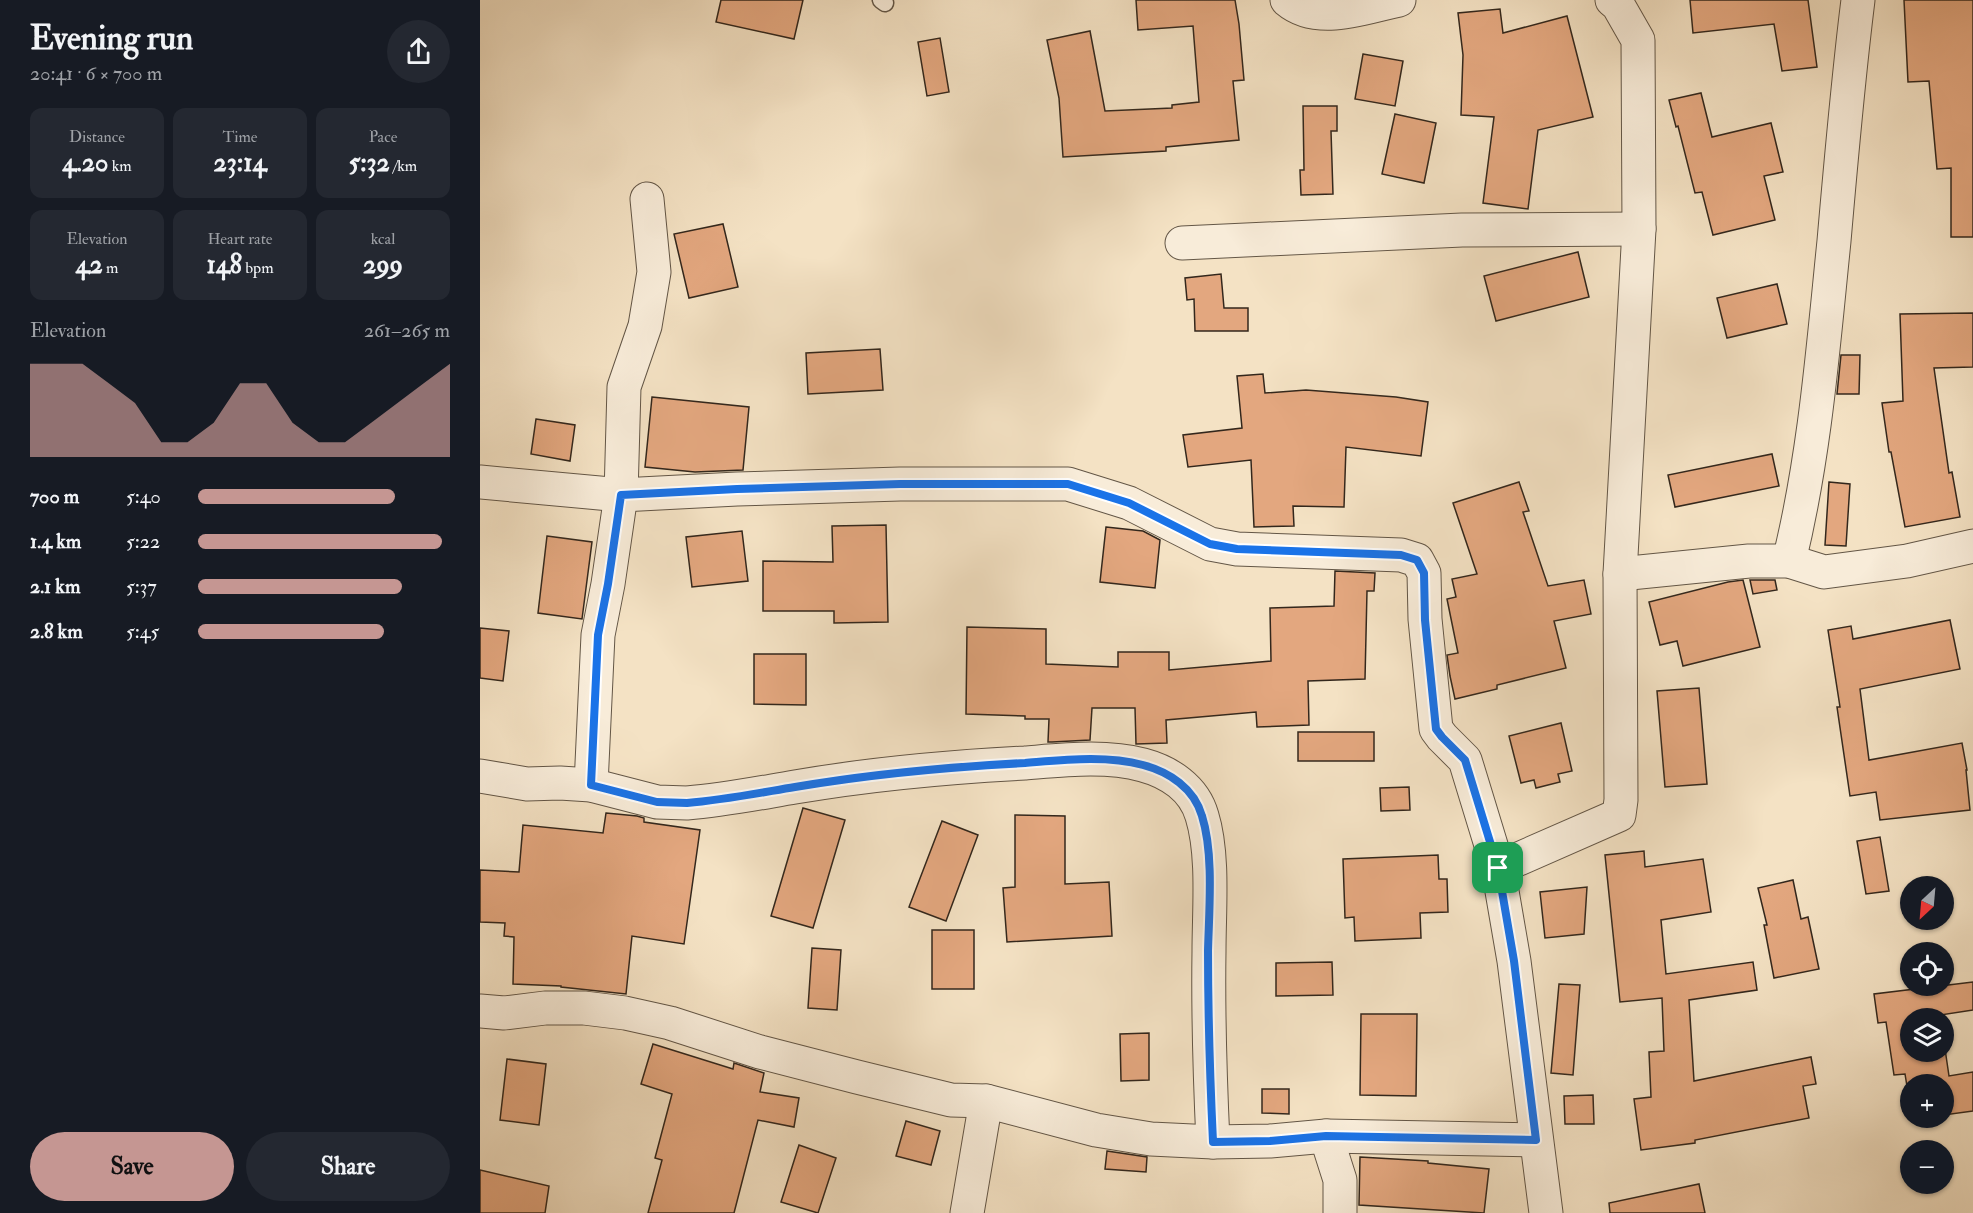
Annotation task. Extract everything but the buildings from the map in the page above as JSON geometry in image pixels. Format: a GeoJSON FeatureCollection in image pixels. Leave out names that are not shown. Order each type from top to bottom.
{"type":"FeatureCollection","features":[{"type":"Feature","properties":{"kind":"street"},"geometry":{"type":"LineString","coordinates":[[1287,0],[1296,8],[1332,14],[1398,0]]}},
{"type":"Feature","properties":{"kind":"street"},"geometry":{"type":"LineString","coordinates":[[1498,868],[1619,815],[1621,800],[1620,574],[1639,229],[1638,40],[1618,5],[1612,0]]}},
{"type":"Feature","properties":{"kind":"street"},"geometry":{"type":"LineString","coordinates":[[1789,561],[1801,511],[1818,404],[1858,0]]}},
{"type":"Feature","properties":{"kind":"street"},"geometry":{"type":"LineString","coordinates":[[591,785],[598,635],[621,495],[624,387],[645,326],[654,272],[647,199]]}},
{"type":"Feature","properties":{"kind":"street"},"geometry":{"type":"LineString","coordinates":[[1182,243],[1462,230],[1639,229]]}},
{"type":"Feature","properties":{"kind":"street"},"geometry":{"type":"LineString","coordinates":[[480,482],[621,495],[900,484],[1068,484],[1129,503],[1210,544],[1237,549],[1401,555],[1417,560],[1424,573],[1425,620],[1436,729],[1465,760],[1498,868],[1514,961],[1546,1213]]}},
{"type":"Feature","properties":{"kind":"street"},"geometry":{"type":"LineString","coordinates":[[1620,574],[1721,562],[1789,561],[1824,572],[1907,561],[1973,546]]}},
{"type":"Feature","properties":{"kind":"street"},"geometry":{"type":"LineString","coordinates":[[480,776],[526,784],[591,785],[657,802],[687,803],[914,771],[985,765],[1111,760],[1141,764],[1162,772],[1180,782],[1193,797],[1202,814],[1207,836],[1210,1082],[1213,1142]]}},
{"type":"Feature","properties":{"kind":"street"},"geometry":{"type":"LineString","coordinates":[[480,1011],[504,1013],[545,1008],[584,1008],[625,1013],[670,1023],[760,1052],[951,1100],[986,1101],[1096,1130],[1151,1139],[1213,1142],[1270,1141],[1326,1136],[1536,1140]]}},
{"type":"Feature","properties":{"kind":"street"},"geometry":{"type":"LineString","coordinates":[[968,1213],[986,1101]]}},
{"type":"Feature","properties":{"kind":"street"},"geometry":{"type":"LineString","coordinates":[[1326,1136],[1340,1180],[1340,1213]]}},
{"type":"Feature","properties":{"kind":"route"},"geometry":{"type":"LineString","coordinates":[[900,484],[1068,484],[1129,503],[1210,544],[1237,549],[1401,555],[1417,560],[1424,573],[1425,620],[1436,729],[1465,760],[1498,868],[1514,961],[1536,1140],[1326,1136],[1270,1141],[1213,1142],[1210,1082],[1207,836],[1202,814],[1193,797],[1180,782],[1141,764],[1111,760],[1070,760],[914,771],[687,803],[657,802],[591,785],[598,635],[621,495],[900,484]]}}]}
